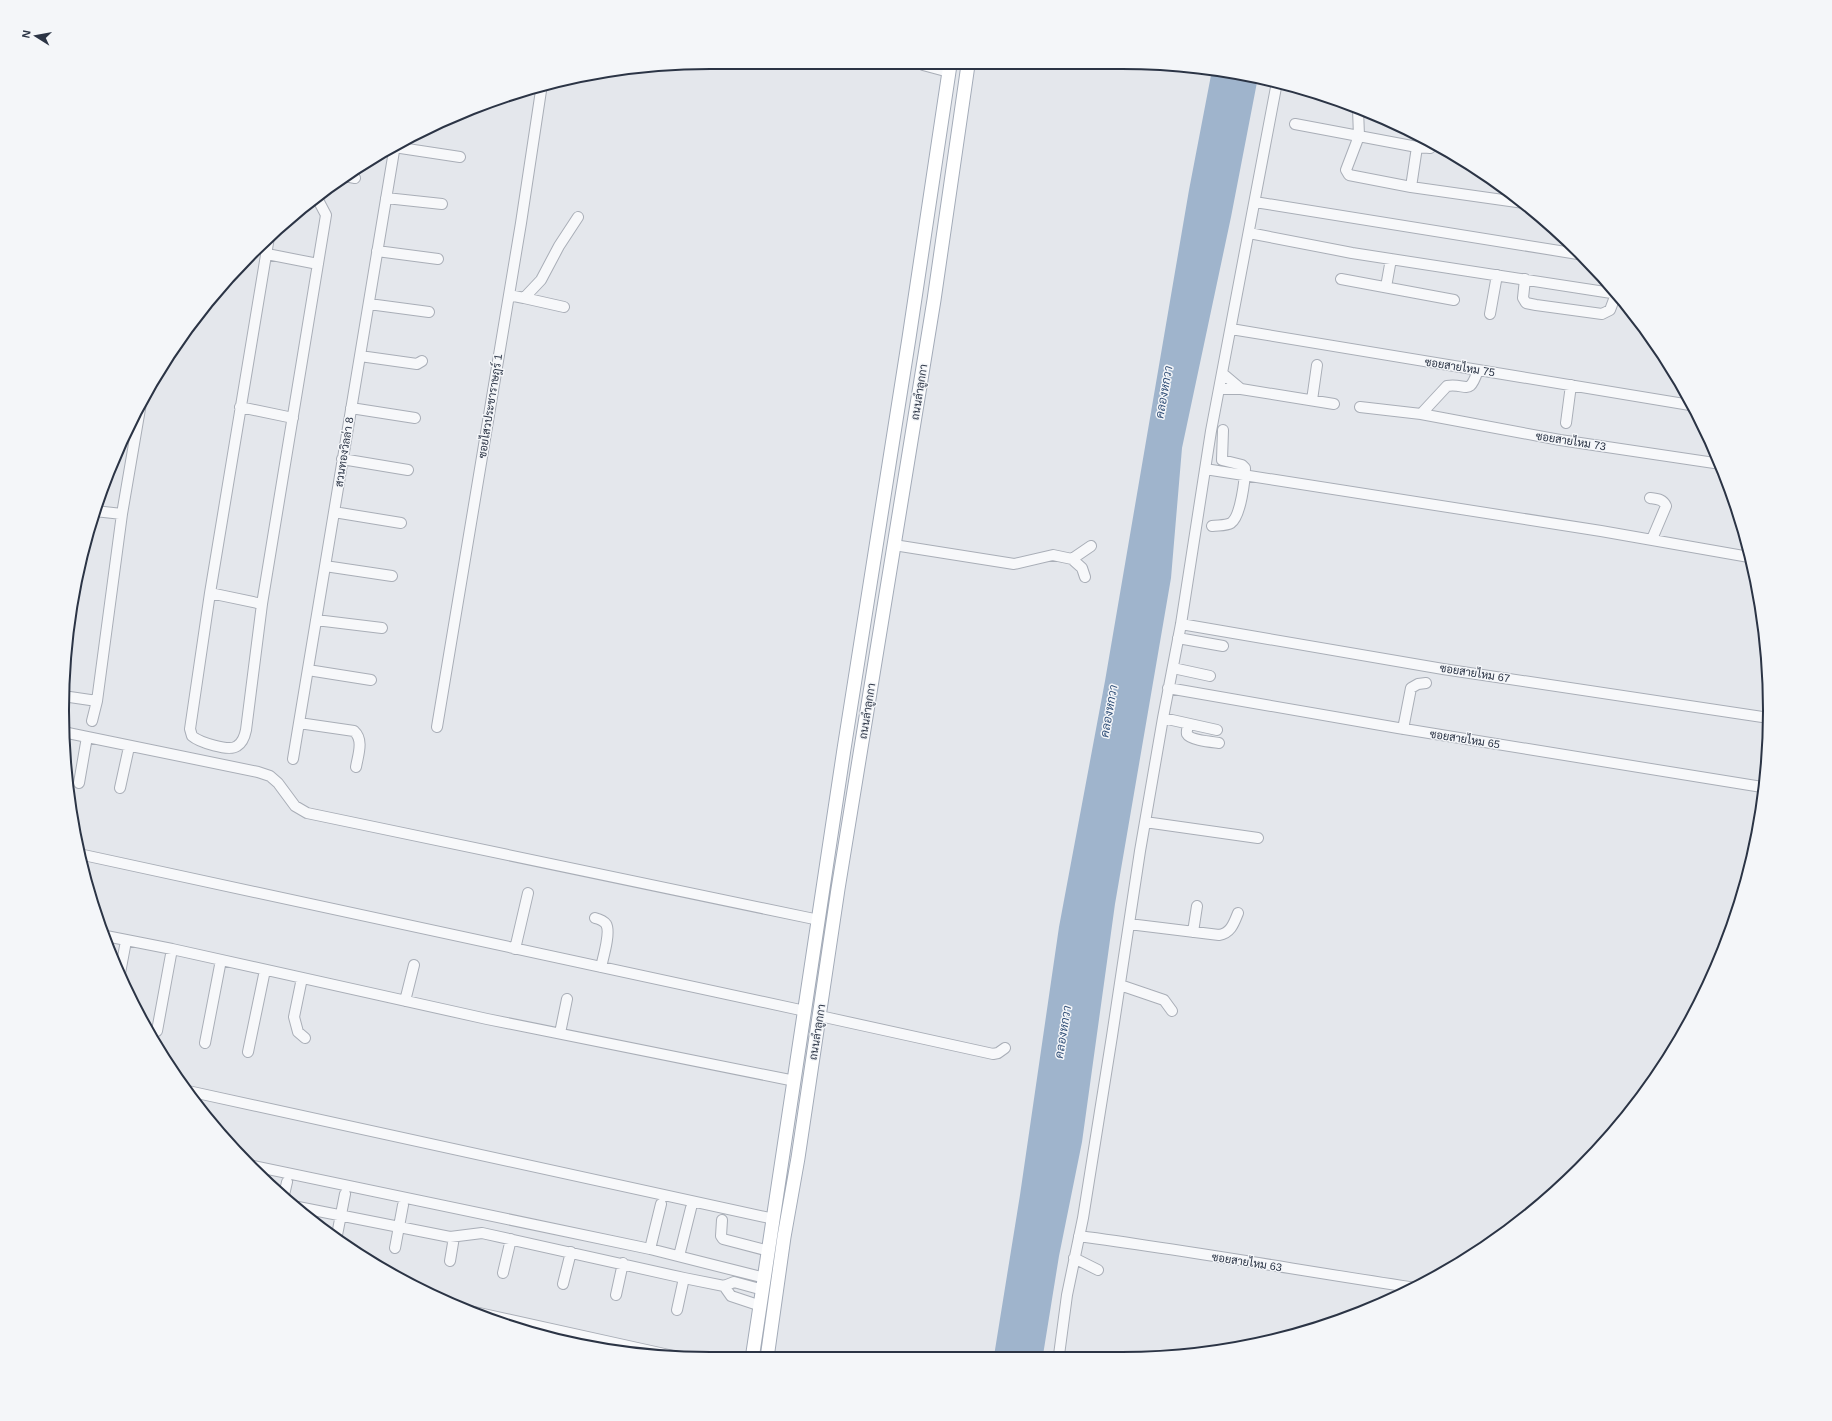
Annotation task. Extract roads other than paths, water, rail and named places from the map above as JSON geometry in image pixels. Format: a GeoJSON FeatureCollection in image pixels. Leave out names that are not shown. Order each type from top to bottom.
{"type":"FeatureCollection","features":[{"type":"Feature","properties":{"kind":"main road","name":"ถนนลำลูกกา"},"geometry":{"type":"LineString","coordinates":[[753,1352],[844,749],[950,69]]}},
{"type":"Feature","properties":{"kind":"main road","name":"ถนนลำลูกกา"},"geometry":{"type":"LineString","coordinates":[[769,1352],[784,1237],[820,1016],[866,713],[934,300],[967,69]]}},
{"type":"Feature","properties":{"kind":"street"},"geometry":{"type":"LineString","coordinates":[[1059,1352],[1067,1295],[1079,1236],[1145,822],[1168,688],[1181,624],[1205,469],[1276,88]]}},
{"type":"Feature","properties":{"kind":"street","name":"ซอยไสวประชาราษฎร์ 1"},"geometry":{"type":"LineString","coordinates":[[437,728],[509,295],[541,92]]}},
{"type":"Feature","properties":{"kind":"street"},"geometry":{"type":"LineString","coordinates":[[1358,115],[1359,136],[1346,170],[1349,175],[1411,187],[1511,201]]}},
{"type":"Feature","properties":{"kind":"street"},"geometry":{"type":"LineString","coordinates":[[1296,124],[1417,147],[1429,148]]}},
{"type":"Feature","properties":{"kind":"street"},"geometry":{"type":"LineString","coordinates":[[1411,187],[1417,147]]}},
{"type":"Feature","properties":{"kind":"street"},"geometry":{"type":"LineString","coordinates":[[404,148],[460,157]]}},
{"type":"Feature","properties":{"kind":"street","name":"สวนทองวิลล่า 8"},"geometry":{"type":"LineString","coordinates":[[293,759],[394,153]]}},
{"type":"Feature","properties":{"kind":"street"},"geometry":{"type":"LineString","coordinates":[[386,198],[442,204]]}},
{"type":"Feature","properties":{"kind":"street"},"geometry":{"type":"LineString","coordinates":[[268,247],[240,407],[190,729],[192,736],[198,741],[230,748],[238,746],[244,738],[246,730],[262,604],[326,215],[319,202]]}},
{"type":"Feature","properties":{"kind":"street"},"geometry":{"type":"LineString","coordinates":[[1254,202],[1571,253]]}},
{"type":"Feature","properties":{"kind":"street"},"geometry":{"type":"LineString","coordinates":[[524,298],[542,280],[559,246],[578,217]]}},
{"type":"Feature","properties":{"kind":"street"},"geometry":{"type":"LineString","coordinates":[[1249,233],[1391,259],[1608,292]]}},
{"type":"Feature","properties":{"kind":"street"},"geometry":{"type":"LineString","coordinates":[[377,251],[438,259]]}},
{"type":"Feature","properties":{"kind":"street"},"geometry":{"type":"LineString","coordinates":[[267,254],[318,264]]}},
{"type":"Feature","properties":{"kind":"street"},"geometry":{"type":"LineString","coordinates":[[1386,287],[1391,259]]}},
{"type":"Feature","properties":{"kind":"street"},"geometry":{"type":"LineString","coordinates":[[1490,314],[1497,275]]}},
{"type":"Feature","properties":{"kind":"street"},"geometry":{"type":"LineString","coordinates":[[1341,279],[1454,300]]}},
{"type":"Feature","properties":{"kind":"street"},"geometry":{"type":"LineString","coordinates":[[1525,279],[1523,298],[1526,303],[1602,314],[1610,310],[1614,300]]}},
{"type":"Feature","properties":{"kind":"street"},"geometry":{"type":"LineString","coordinates":[[509,295],[564,307]]}},
{"type":"Feature","properties":{"kind":"street"},"geometry":{"type":"LineString","coordinates":[[368,304],[429,312]]}},
{"type":"Feature","properties":{"kind":"street","name":"ซอยสายไหม 75"},"geometry":{"type":"LineString","coordinates":[[1230,329],[1684,403]]}},
{"type":"Feature","properties":{"kind":"street"},"geometry":{"type":"LineString","coordinates":[[360,356],[417,364],[422,361]]}},
{"type":"Feature","properties":{"kind":"street"},"geometry":{"type":"LineString","coordinates":[[1312,400],[1318,365]]}},
{"type":"Feature","properties":{"kind":"street"},"geometry":{"type":"LineString","coordinates":[[1421,414],[1447,386],[1466,388],[1470,386],[1474,382],[1478,370]]}},
{"type":"Feature","properties":{"kind":"street"},"geometry":{"type":"LineString","coordinates":[[1222,373],[1241,389]]}},
{"type":"Feature","properties":{"kind":"street"},"geometry":{"type":"LineString","coordinates":[[1566,423],[1571,385]]}},
{"type":"Feature","properties":{"kind":"street"},"geometry":{"type":"LineString","coordinates":[[1220,389],[1241,389],[1334,404]]}},
{"type":"Feature","properties":{"kind":"street"},"geometry":{"type":"LineString","coordinates":[[240,407],[292,418]]}},
{"type":"Feature","properties":{"kind":"street","name":"ซอยสายไหม 73"},"geometry":{"type":"LineString","coordinates":[[1360,407],[1421,414],[1560,440],[1713,463]]}},
{"type":"Feature","properties":{"kind":"street"},"geometry":{"type":"LineString","coordinates":[[351,408],[415,418]]}},
{"type":"Feature","properties":{"kind":"street"},"geometry":{"type":"LineString","coordinates":[[92,721],[97,701],[122,514],[138,422]]}},
{"type":"Feature","properties":{"kind":"street"},"geometry":{"type":"LineString","coordinates":[[1212,526],[1227,525],[1238,516],[1245,475],[1245,468],[1242,465],[1222,460],[1223,430]]}},
{"type":"Feature","properties":{"kind":"street"},"geometry":{"type":"LineString","coordinates":[[342,459],[408,470]]}},
{"type":"Feature","properties":{"kind":"street"},"geometry":{"type":"LineString","coordinates":[[1205,469],[1652,539],[1744,556]]}},
{"type":"Feature","properties":{"kind":"street"},"geometry":{"type":"LineString","coordinates":[[1650,498],[1661,500],[1666,506],[1652,539]]}},
{"type":"Feature","properties":{"kind":"street"},"geometry":{"type":"LineString","coordinates":[[101,512],[122,514]]}},
{"type":"Feature","properties":{"kind":"street"},"geometry":{"type":"LineString","coordinates":[[334,512],[401,523]]}},
{"type":"Feature","properties":{"kind":"street"},"geometry":{"type":"LineString","coordinates":[[894,545],[1014,564],[1053,555],[1072,559],[1082,568],[1085,577]]}},
{"type":"Feature","properties":{"kind":"street"},"geometry":{"type":"LineString","coordinates":[[1072,559],[1091,546]]}},
{"type":"Feature","properties":{"kind":"street"},"geometry":{"type":"LineString","coordinates":[[325,566],[392,576]]}},
{"type":"Feature","properties":{"kind":"street"},"geometry":{"type":"LineString","coordinates":[[210,593],[262,604]]}},
{"type":"Feature","properties":{"kind":"street"},"geometry":{"type":"LineString","coordinates":[[316,620],[382,628]]}},
{"type":"Feature","properties":{"kind":"street","name":"ซอยสายไหม 67"},"geometry":{"type":"LineString","coordinates":[[1181,624],[1443,669],[1763,717]]}},
{"type":"Feature","properties":{"kind":"street"},"geometry":{"type":"LineString","coordinates":[[1178,638],[1223,646]]}},
{"type":"Feature","properties":{"kind":"street"},"geometry":{"type":"LineString","coordinates":[[1172,668],[1210,676]]}},
{"type":"Feature","properties":{"kind":"street"},"geometry":{"type":"LineString","coordinates":[[308,670],[371,680]]}},
{"type":"Feature","properties":{"kind":"street"},"geometry":{"type":"LineString","coordinates":[[1403,729],[1411,688],[1418,684],[1426,683]]}},
{"type":"Feature","properties":{"kind":"street","name":"ซอยสายไหม 65"},"geometry":{"type":"LineString","coordinates":[[1168,688],[1403,729],[1759,786]]}},
{"type":"Feature","properties":{"kind":"street"},"geometry":{"type":"LineString","coordinates":[[69,697],[97,701]]}},
{"type":"Feature","properties":{"kind":"street"},"geometry":{"type":"LineString","coordinates":[[1163,718],[1217,730]]}},
{"type":"Feature","properties":{"kind":"street"},"geometry":{"type":"LineString","coordinates":[[299,723],[354,731],[359,735],[360,740],[356,767]]}},
{"type":"Feature","properties":{"kind":"street"},"geometry":{"type":"LineString","coordinates":[[1188,724],[1188,736],[1219,743]]}},
{"type":"Feature","properties":{"kind":"street"},"geometry":{"type":"LineString","coordinates":[[70,734],[264,774],[270,776],[278,783],[295,806],[307,812],[819,920]]}},
{"type":"Feature","properties":{"kind":"street"},"geometry":{"type":"LineString","coordinates":[[79,783],[87,738]]}},
{"type":"Feature","properties":{"kind":"street"},"geometry":{"type":"LineString","coordinates":[[120,788],[129,746]]}},
{"type":"Feature","properties":{"kind":"street"},"geometry":{"type":"LineString","coordinates":[[1145,822],[1258,838]]}},
{"type":"Feature","properties":{"kind":"street"},"geometry":{"type":"LineString","coordinates":[[86,855],[805,1011]]}},
{"type":"Feature","properties":{"kind":"street"},"geometry":{"type":"LineString","coordinates":[[515,949],[528,893]]}},
{"type":"Feature","properties":{"kind":"street"},"geometry":{"type":"LineString","coordinates":[[1193,932],[1197,906]]}},
{"type":"Feature","properties":{"kind":"street"},"geometry":{"type":"LineString","coordinates":[[1129,924],[1223,934],[1233,926],[1238,913]]}},
{"type":"Feature","properties":{"kind":"street"},"geometry":{"type":"LineString","coordinates":[[595,918],[602,920],[607,928],[607,938],[601,967]]}},
{"type":"Feature","properties":{"kind":"street"},"geometry":{"type":"LineString","coordinates":[[111,937],[172,949],[406,1001],[795,1081]]}},
{"type":"Feature","properties":{"kind":"street"},"geometry":{"type":"LineString","coordinates":[[122,964],[126,941]]}},
{"type":"Feature","properties":{"kind":"street"},"geometry":{"type":"LineString","coordinates":[[157,1031],[172,949]]}},
{"type":"Feature","properties":{"kind":"street"},"geometry":{"type":"LineString","coordinates":[[205,1043],[221,960]]}},
{"type":"Feature","properties":{"kind":"street"},"geometry":{"type":"LineString","coordinates":[[406,1001],[414,965]]}},
{"type":"Feature","properties":{"kind":"street"},"geometry":{"type":"LineString","coordinates":[[248,1052],[265,970]]}},
{"type":"Feature","properties":{"kind":"street"},"geometry":{"type":"LineString","coordinates":[[302,978],[294,1017],[298,1032],[305,1038]]}},
{"type":"Feature","properties":{"kind":"street"},"geometry":{"type":"LineString","coordinates":[[1120,985],[1164,1000],[1172,1011]]}},
{"type":"Feature","properties":{"kind":"street"},"geometry":{"type":"LineString","coordinates":[[560,1033],[567,999]]}},
{"type":"Feature","properties":{"kind":"street"},"geometry":{"type":"LineString","coordinates":[[820,1016],[993,1054],[998,1053],[1005,1048]]}},
{"type":"Feature","properties":{"kind":"street"},"geometry":{"type":"LineString","coordinates":[[196,1093],[774,1219]]}},
{"type":"Feature","properties":{"kind":"street"},"geometry":{"type":"LineString","coordinates":[[262,1169],[679,1256],[764,1284]]}},
{"type":"Feature","properties":{"kind":"street"},"geometry":{"type":"LineString","coordinates":[[285,1190],[287,1182]]}},
{"type":"Feature","properties":{"kind":"street"},"geometry":{"type":"LineString","coordinates":[[338,1232],[345,1194]]}},
{"type":"Feature","properties":{"kind":"street"},"geometry":{"type":"LineString","coordinates":[[650,1250],[661,1204]]}},
{"type":"Feature","properties":{"kind":"street"},"geometry":{"type":"LineString","coordinates":[[395,1248],[400,1228],[403,1205]]}},
{"type":"Feature","properties":{"kind":"street"},"geometry":{"type":"LineString","coordinates":[[679,1256],[691,1208]]}},
{"type":"Feature","properties":{"kind":"street"},"geometry":{"type":"LineString","coordinates":[[308,1209],[400,1228],[454,1237],[482,1233],[724,1286],[734,1282],[764,1284]]}},
{"type":"Feature","properties":{"kind":"street"},"geometry":{"type":"LineString","coordinates":[[722,1220],[721,1236],[723,1239],[769,1251]]}},
{"type":"Feature","properties":{"kind":"street","name":"ซอยสายไหม 63"},"geometry":{"type":"LineString","coordinates":[[1079,1236],[1175,1249],[1219,1258],[1404,1286]]}},
{"type":"Feature","properties":{"kind":"street"},"geometry":{"type":"LineString","coordinates":[[450,1261],[454,1237]]}},
{"type":"Feature","properties":{"kind":"street"},"geometry":{"type":"LineString","coordinates":[[503,1273],[511,1239]]}},
{"type":"Feature","properties":{"kind":"street"},"geometry":{"type":"LineString","coordinates":[[563,1284],[571,1252]]}},
{"type":"Feature","properties":{"kind":"street"},"geometry":{"type":"LineString","coordinates":[[1074,1258],[1098,1270]]}},
{"type":"Feature","properties":{"kind":"street"},"geometry":{"type":"LineString","coordinates":[[616,1295],[623,1264]]}},
{"type":"Feature","properties":{"kind":"street"},"geometry":{"type":"LineString","coordinates":[[677,1310],[684,1278]]}},
{"type":"Feature","properties":{"kind":"street"},"geometry":{"type":"LineString","coordinates":[[724,1286],[731,1296],[760,1306]]}},
{"type":"Feature","properties":{"kind":"street"},"geometry":{"type":"LineString","coordinates":[[511,1320],[637,1348]]}},
{"type":"Feature","properties":{"kind":"water","name":"คลองหกวา"},"geometry":{"type":"Polygon","coordinates":[[[1211,75],[1257,83],[1231,217],[1182,448],[1171,578],[1115,904],[1082,1142],[1059,1256],[1043,1352],[995,1352],[1020,1195],[1059,927],[1105,681],[1189,190],[1211,75]]]}}]}
